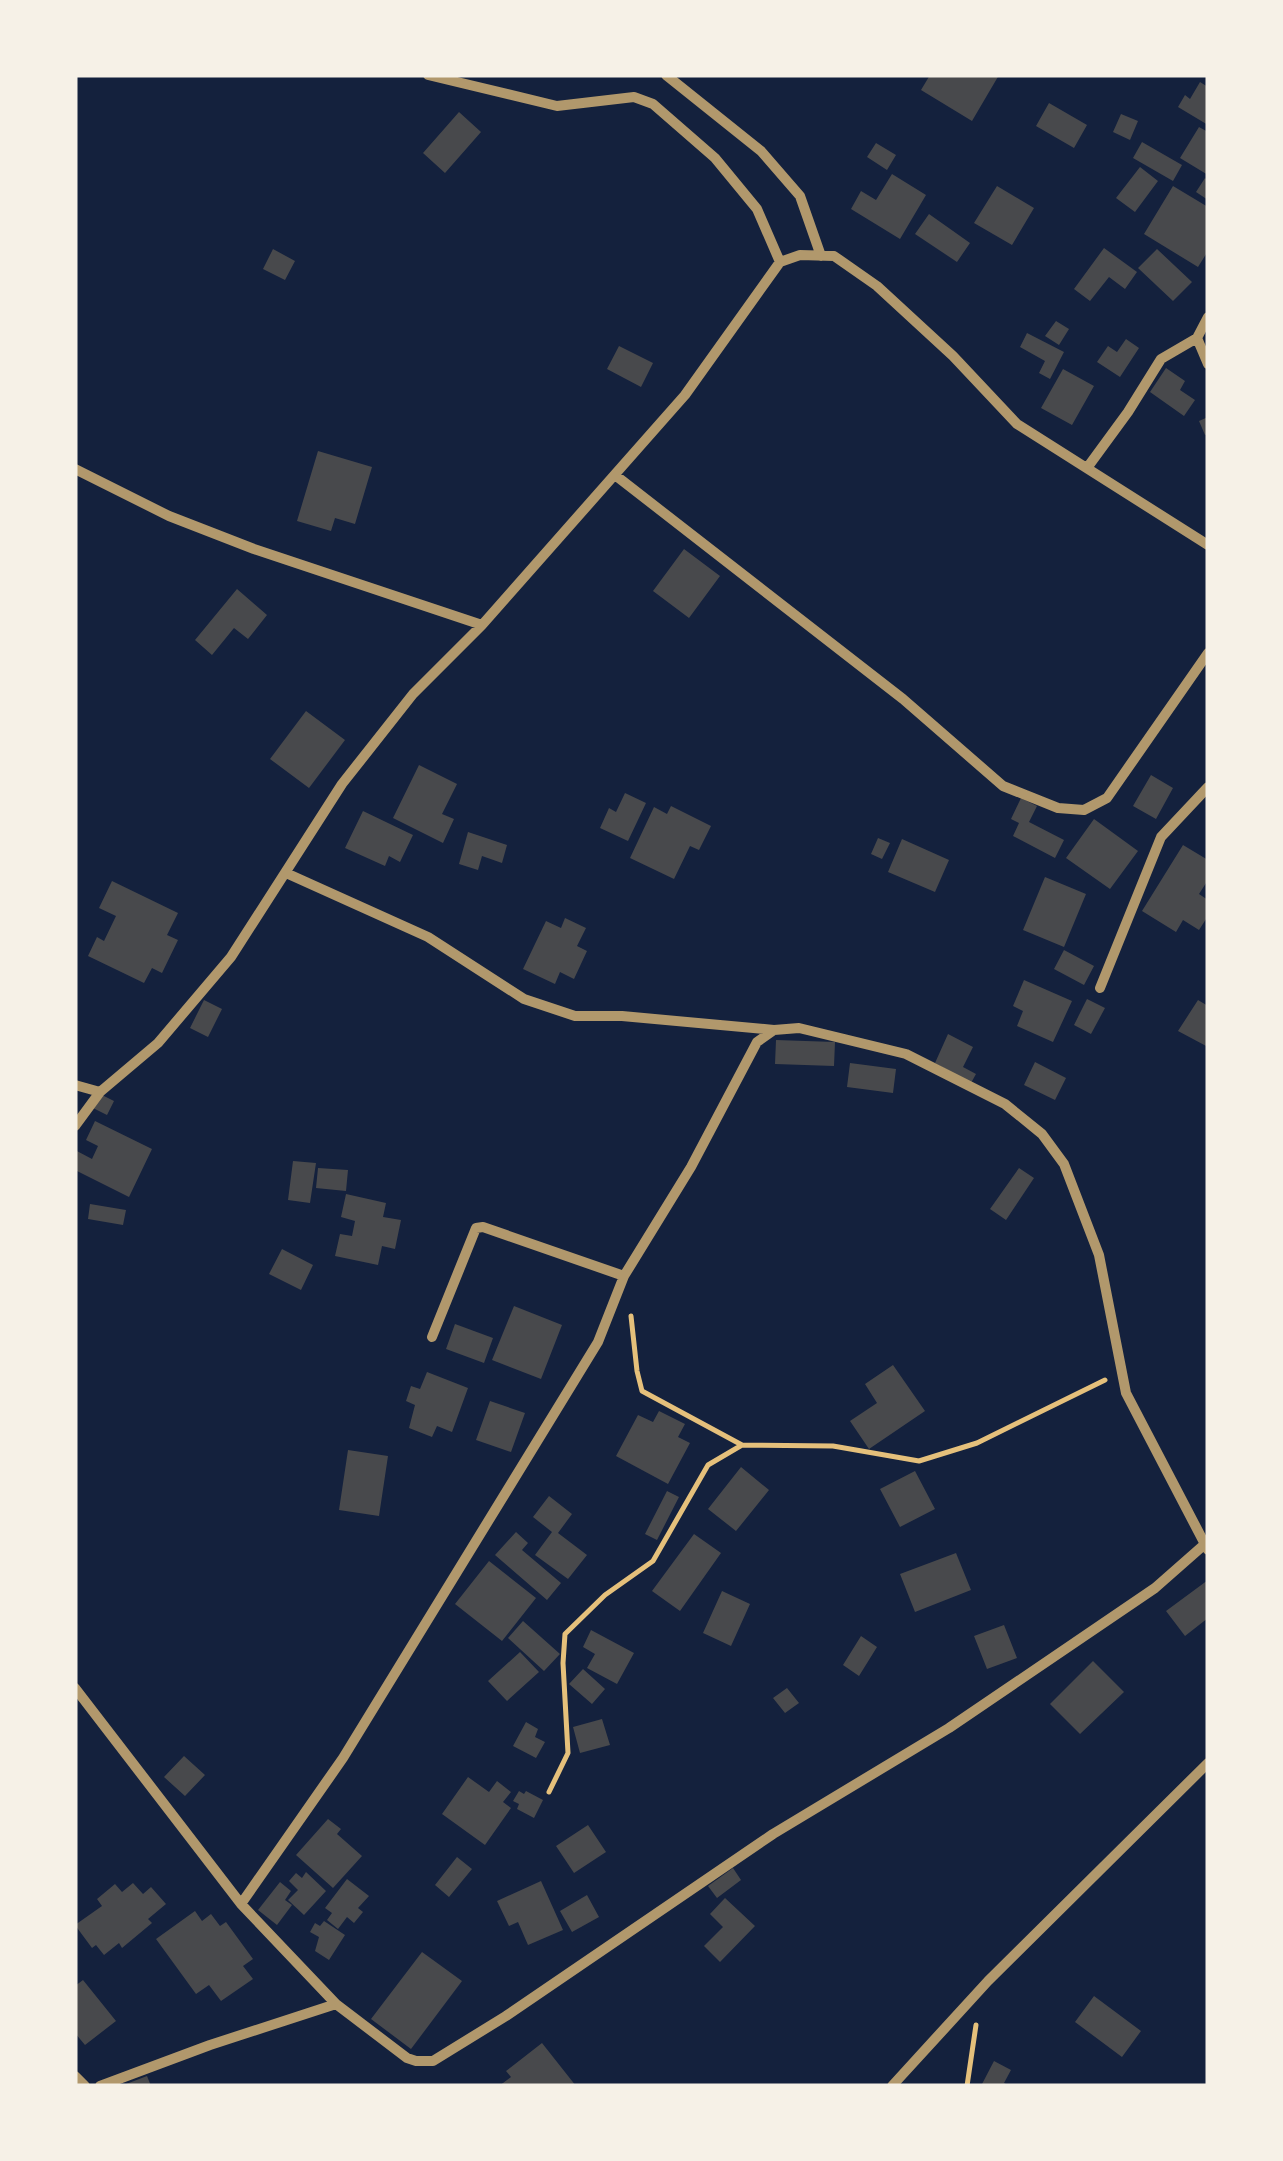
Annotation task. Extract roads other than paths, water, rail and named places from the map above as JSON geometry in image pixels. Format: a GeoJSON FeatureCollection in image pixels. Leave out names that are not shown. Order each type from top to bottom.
{"type":"FeatureCollection","features":[{"type":"Feature","properties":{"kind":"street"},"geometry":{"type":"LineString","coordinates":[[428,75],[557,106],[634,97],[653,104],[716,158],[757,209],[780,262]]}},
{"type":"Feature","properties":{"kind":"street"},"geometry":{"type":"LineString","coordinates":[[666,75],[761,152],[800,196],[820,256]]}},
{"type":"Feature","properties":{"kind":"street"},"geometry":{"type":"LineString","coordinates":[[75,1126],[100,1092],[158,1042],[231,957],[342,784],[414,694],[482,625],[685,394],[780,262],[800,255],[834,256],[877,286],[953,356],[1017,424],[1208,545]]}},
{"type":"Feature","properties":{"kind":"street"},"geometry":{"type":"LineString","coordinates":[[1086,468],[1161,359],[1198,338],[1208,317]]}},
{"type":"Feature","properties":{"kind":"street"},"geometry":{"type":"LineString","coordinates":[[1198,338],[1208,364]]}},
{"type":"Feature","properties":{"kind":"street"},"geometry":{"type":"LineString","coordinates":[[75,470],[169,516],[254,549],[482,625]]}},
{"type":"Feature","properties":{"kind":"street"},"geometry":{"type":"LineString","coordinates":[[616,475],[903,699],[1003,786],[1058,808],[1084,810],[1107,798],[1208,653]]}},
{"type":"Feature","properties":{"kind":"street"},"geometry":{"type":"LineString","coordinates":[[1100,988],[1162,837],[1208,787]]}},
{"type":"Feature","properties":{"kind":"street"},"geometry":{"type":"LineString","coordinates":[[75,1688],[242,1904],[336,2004],[407,2058],[433,2061],[773,1834],[949,1728],[1155,1588],[1207,1547],[1126,1393],[1099,1254],[1064,1164],[1042,1134],[1005,1104],[906,1054],[799,1028],[774,1030],[622,1016],[575,1016],[524,999],[428,937],[286,873]]}},
{"type":"Feature","properties":{"kind":"street"},"geometry":{"type":"LineString","coordinates":[[242,1904],[343,1758],[598,1342],[622,1281],[691,1167],[757,1042],[774,1030]]}},
{"type":"Feature","properties":{"kind":"street"},"geometry":{"type":"LineString","coordinates":[[75,1085],[100,1092]]}},
{"type":"Feature","properties":{"kind":"street"},"geometry":{"type":"LineString","coordinates":[[432,1338],[476,1228],[622,1281]]}},
{"type":"Feature","properties":{"kind":"street"},"geometry":{"type":"LineString","coordinates":[[892,2086],[988,1981],[1208,1763]]}},
{"type":"Feature","properties":{"kind":"street"},"geometry":{"type":"LineString","coordinates":[[100,2086],[336,2004]]}},
{"type":"Feature","properties":{"kind":"street"},"geometry":{"type":"LineString","coordinates":[[75,2076],[85,2086]]}}]}
